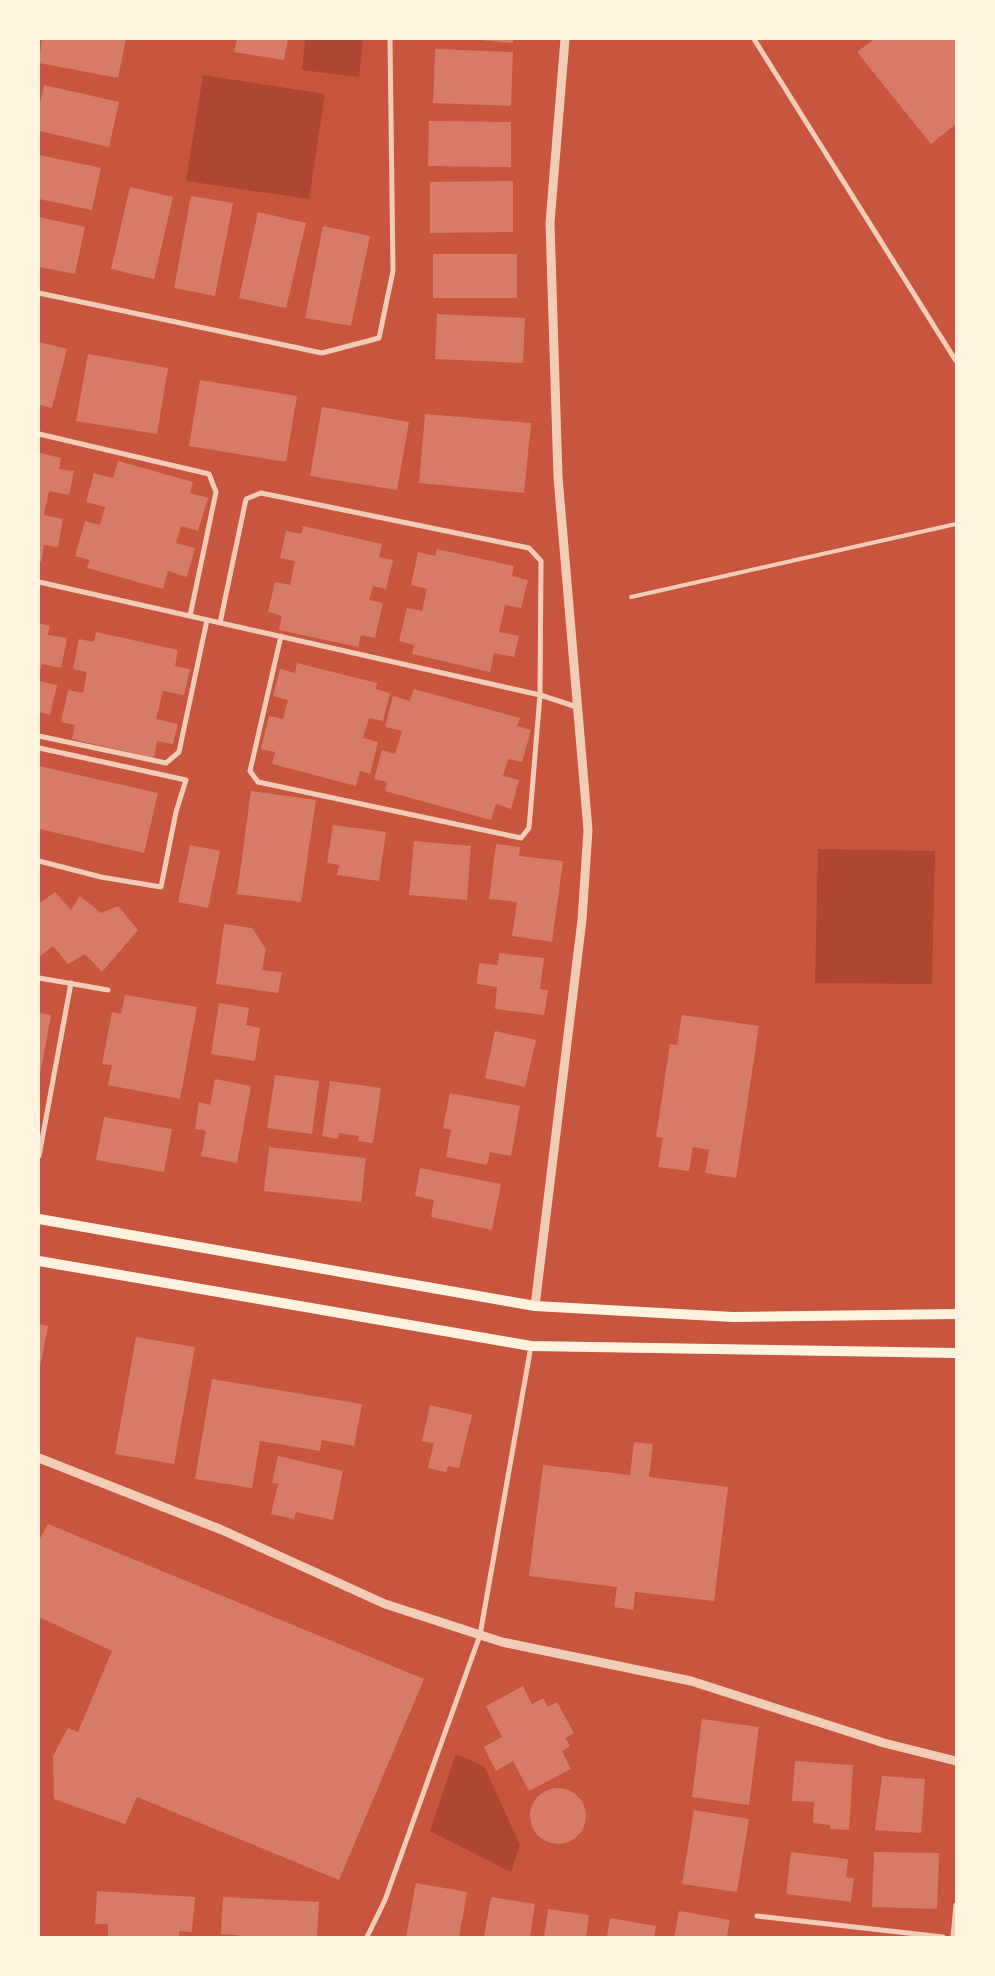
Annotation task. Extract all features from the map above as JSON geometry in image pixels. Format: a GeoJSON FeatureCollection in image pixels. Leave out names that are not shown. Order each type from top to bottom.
{"type":"FeatureCollection","features":[{"type":"Feature","properties":{"kind":"main road"},"geometry":{"type":"LineString","coordinates":[[39,1219],[535,1306],[733,1317],[956,1314]]}},
{"type":"Feature","properties":{"kind":"main road"},"geometry":{"type":"LineString","coordinates":[[39,1261],[531,1346],[956,1353]]}},
{"type":"Feature","properties":{"kind":"street"},"geometry":{"type":"LineString","coordinates":[[39,293],[322,353],[379,338],[393,271],[390,39]]}},
{"type":"Feature","properties":{"kind":"street"},"geometry":{"type":"LineString","coordinates":[[535,1306],[565,1047],[582,920],[588,830],[558,477],[550,224],[566,39]]}},
{"type":"Feature","properties":{"kind":"street"},"geometry":{"type":"LineString","coordinates":[[754,39],[956,361]]}},
{"type":"Feature","properties":{"kind":"street"},"geometry":{"type":"LineString","coordinates":[[39,434],[209,474],[216,492],[190,616]]}},
{"type":"Feature","properties":{"kind":"street"},"geometry":{"type":"LineString","coordinates":[[220,623],[246,499],[261,492],[529,548],[541,561],[540,695],[529,828],[521,838],[258,782],[250,772],[281,636]]}},
{"type":"Feature","properties":{"kind":"street"},"geometry":{"type":"LineString","coordinates":[[39,582],[540,695],[577,707]]}},
{"type":"Feature","properties":{"kind":"street"},"geometry":{"type":"LineString","coordinates":[[39,736],[166,763],[179,752],[207,620]]}},
{"type":"Feature","properties":{"kind":"street"},"geometry":{"type":"LineString","coordinates":[[39,748],[186,780],[176,812],[161,888],[102,877],[39,861]]}},
{"type":"Feature","properties":{"kind":"street"},"geometry":{"type":"LineString","coordinates":[[39,978],[108,990]]}},
{"type":"Feature","properties":{"kind":"street"},"geometry":{"type":"LineString","coordinates":[[39,1156],[71,983]]}},
{"type":"Feature","properties":{"kind":"street"},"geometry":{"type":"LineString","coordinates":[[367,1937],[385,1900],[480,1635],[531,1346]]}},
{"type":"Feature","properties":{"kind":"street"},"geometry":{"type":"LineString","coordinates":[[39,1458],[222,1530],[385,1604],[502,1642],[691,1681],[884,1743],[956,1761]]}},
{"type":"Feature","properties":{"kind":"street"},"geometry":{"type":"LineString","coordinates":[[954,1937],[956,1905]]}},
{"type":"Feature","properties":{"kind":"street"},"geometry":{"type":"LineString","coordinates":[[757,1916],[943,1937]]}},
{"type":"Feature","properties":{"kind":"lane"},"geometry":{"type":"LineString","coordinates":[[631,597],[956,524]]}},
{"type":"Feature","properties":{"kind":"shaded area"},"geometry":{"type":"Polygon","coordinates":[[[305,39],[363,39],[359,77],[302,70],[305,39]]]}},
{"type":"Feature","properties":{"kind":"shaded area"},"geometry":{"type":"Polygon","coordinates":[[[203,75],[325,94],[309,199],[186,181],[203,75]]]}},
{"type":"Feature","properties":{"kind":"shaded area"},"geometry":{"type":"Polygon","coordinates":[[[818,849],[935,851],[932,984],[815,983],[818,849]]]}},
{"type":"Feature","properties":{"kind":"shaded area"},"geometry":{"type":"Polygon","coordinates":[[[456,1754],[484,1766],[520,1845],[511,1872],[430,1831],[456,1754]]]}},
{"type":"Feature","properties":{"kind":"building"},"geometry":{"type":"Polygon","coordinates":[[[42,39],[126,39],[118,78],[39,63],[42,39]]]}},
{"type":"Feature","properties":{"kind":"building"},"geometry":{"type":"Polygon","coordinates":[[[237,39],[288,39],[284,60],[234,52],[237,39]]]}},
{"type":"Feature","properties":{"kind":"building"},"geometry":{"type":"Polygon","coordinates":[[[469,39],[513,39],[513,43],[469,39]]]}},
{"type":"Feature","properties":{"kind":"building"},"geometry":{"type":"Polygon","coordinates":[[[874,39],[956,39],[956,124],[931,144],[857,52],[874,39]]]}},
{"type":"Feature","properties":{"kind":"building"},"geometry":{"type":"Polygon","coordinates":[[[435,49],[513,52],[511,106],[433,103],[435,49]]]}},
{"type":"Feature","properties":{"kind":"building"},"geometry":{"type":"Polygon","coordinates":[[[44,85],[119,102],[109,147],[39,131],[39,108],[44,85]]]}},
{"type":"Feature","properties":{"kind":"building"},"geometry":{"type":"Polygon","coordinates":[[[429,121],[511,122],[511,167],[428,166],[429,121]]]}},
{"type":"Feature","properties":{"kind":"building"},"geometry":{"type":"Polygon","coordinates":[[[39,155],[101,168],[92,210],[39,199],[39,155]]]}},
{"type":"Feature","properties":{"kind":"building"},"geometry":{"type":"Polygon","coordinates":[[[513,181],[513,232],[430,233],[430,182],[513,181]]]}},
{"type":"Feature","properties":{"kind":"building"},"geometry":{"type":"Polygon","coordinates":[[[130,187],[173,197],[154,279],[111,269],[130,187]]]}},
{"type":"Feature","properties":{"kind":"building"},"geometry":{"type":"Polygon","coordinates":[[[191,196],[233,203],[215,296],[174,288],[191,196]]]}},
{"type":"Feature","properties":{"kind":"building"},"geometry":{"type":"Polygon","coordinates":[[[258,212],[306,223],[286,308],[239,298],[258,212]]]}},
{"type":"Feature","properties":{"kind":"building"},"geometry":{"type":"Polygon","coordinates":[[[39,217],[85,227],[75,274],[39,267],[39,217]]]}},
{"type":"Feature","properties":{"kind":"building"},"geometry":{"type":"Polygon","coordinates":[[[323,226],[370,236],[351,326],[305,318],[323,226]]]}},
{"type":"Feature","properties":{"kind":"building"},"geometry":{"type":"Polygon","coordinates":[[[433,254],[517,254],[517,298],[433,298],[433,254]]]}},
{"type":"Feature","properties":{"kind":"building"},"geometry":{"type":"Polygon","coordinates":[[[437,314],[525,318],[523,363],[435,359],[437,314]]]}},
{"type":"Feature","properties":{"kind":"building"},"geometry":{"type":"Polygon","coordinates":[[[39,342],[67,349],[52,408],[39,405],[39,342]]]}},
{"type":"Feature","properties":{"kind":"building"},"geometry":{"type":"Polygon","coordinates":[[[88,354],[168,368],[157,434],[76,421],[88,354]]]}},
{"type":"Feature","properties":{"kind":"building"},"geometry":{"type":"Polygon","coordinates":[[[200,380],[297,396],[286,462],[189,446],[200,380]]]}},
{"type":"Feature","properties":{"kind":"building"},"geometry":{"type":"Polygon","coordinates":[[[322,407],[409,422],[397,490],[310,476],[322,407]]]}},
{"type":"Feature","properties":{"kind":"building"},"geometry":{"type":"Polygon","coordinates":[[[425,414],[531,423],[524,493],[419,483],[425,414]]]}},
{"type":"Feature","properties":{"kind":"building"},"geometry":{"type":"Polygon","coordinates":[[[39,453],[61,458],[59,469],[74,471],[69,495],[49,491],[44,515],[63,519],[58,547],[44,545],[41,562],[39,561],[39,453]]]}},
{"type":"Feature","properties":{"kind":"building"},"geometry":{"type":"Polygon","coordinates":[[[118,461],[193,482],[190,493],[208,498],[198,531],[181,526],[176,543],[195,548],[187,577],[168,571],[163,589],[87,568],[90,560],[75,556],[85,521],[100,525],[105,507],[86,502],[94,473],[113,478],[118,461]]]}},
{"type":"Feature","properties":{"kind":"building"},"geometry":{"type":"Polygon","coordinates":[[[303,526],[382,544],[379,557],[393,560],[386,589],[373,586],[369,600],[383,603],[375,638],[361,635],[358,647],[279,630],[282,616],[268,612],[275,582],[290,585],[295,561],[280,558],[286,531],[301,534],[303,526]]]}},
{"type":"Feature","properties":{"kind":"building"},"geometry":{"type":"Polygon","coordinates":[[[437,549],[514,566],[512,576],[528,580],[521,608],[505,605],[499,632],[519,636],[514,657],[494,653],[490,672],[412,654],[414,645],[399,641],[407,608],[422,611],[427,589],[411,585],[418,552],[435,556],[437,549]]]}},
{"type":"Feature","properties":{"kind":"building"},"geometry":{"type":"Polygon","coordinates":[[[39,623],[50,626],[48,635],[67,638],[61,668],[42,664],[39,675],[39,623]]]}},
{"type":"Feature","properties":{"kind":"building"},"geometry":{"type":"Polygon","coordinates":[[[96,632],[178,650],[175,666],[190,669],[184,695],[163,691],[156,719],[178,724],[173,744],[157,741],[154,758],[72,739],[75,725],[61,722],[68,690],[83,693],[87,672],[73,669],[79,639],[94,642],[96,632]]]}},
{"type":"Feature","properties":{"kind":"building"},"geometry":{"type":"Polygon","coordinates":[[[297,663],[377,683],[376,689],[390,693],[383,721],[369,718],[363,738],[378,742],[370,774],[360,771],[356,786],[272,764],[275,752],[261,749],[269,716],[283,719],[288,700],[273,696],[280,669],[295,673],[297,663]]]}},
{"type":"Feature","properties":{"kind":"building"},"geometry":{"type":"Polygon","coordinates":[[[39,681],[57,685],[50,715],[39,712],[39,681]]]}},
{"type":"Feature","properties":{"kind":"building"},"geometry":{"type":"Polygon","coordinates":[[[414,689],[520,718],[517,726],[531,730],[522,762],[508,759],[503,776],[519,780],[511,809],[496,804],[491,820],[385,791],[387,782],[374,779],[382,750],[395,754],[402,731],[385,727],[393,696],[410,701],[414,689]]]}},
{"type":"Feature","properties":{"kind":"building"},"geometry":{"type":"Polygon","coordinates":[[[39,766],[158,793],[144,853],[39,829],[39,766]]]}},
{"type":"Feature","properties":{"kind":"building"},"geometry":{"type":"Polygon","coordinates":[[[251,791],[316,800],[301,902],[237,894],[251,791]]]}},
{"type":"Feature","properties":{"kind":"building"},"geometry":{"type":"Polygon","coordinates":[[[333,825],[386,832],[379,881],[337,875],[339,865],[327,863],[333,825]]]}},
{"type":"Feature","properties":{"kind":"building"},"geometry":{"type":"Polygon","coordinates":[[[414,841],[471,846],[467,900],[409,895],[414,841]]]}},
{"type":"Feature","properties":{"kind":"building"},"geometry":{"type":"Polygon","coordinates":[[[496,844],[520,847],[519,856],[563,861],[552,942],[512,936],[517,902],[489,899],[496,844]]]}},
{"type":"Feature","properties":{"kind":"building"},"geometry":{"type":"Polygon","coordinates":[[[190,845],[220,851],[208,908],[178,902],[190,845]]]}},
{"type":"Feature","properties":{"kind":"building"},"geometry":{"type":"Polygon","coordinates":[[[55,892],[71,910],[80,896],[101,913],[118,906],[138,930],[102,972],[85,954],[68,964],[53,946],[39,957],[39,902],[55,892]]]}},
{"type":"Feature","properties":{"kind":"building"},"geometry":{"type":"Polygon","coordinates":[[[224,924],[252,928],[266,949],[262,970],[282,972],[278,993],[216,984],[224,924]]]}},
{"type":"Feature","properties":{"kind":"building"},"geometry":{"type":"Polygon","coordinates":[[[499,953],[544,958],[540,989],[548,990],[544,1015],[495,1009],[497,987],[477,984],[479,963],[498,965],[499,953]]]}},
{"type":"Feature","properties":{"kind":"building"},"geometry":{"type":"Polygon","coordinates":[[[125,995],[197,1007],[180,1099],[108,1085],[112,1065],[102,1064],[112,1012],[121,1014],[125,995]]]}},
{"type":"Feature","properties":{"kind":"building"},"geometry":{"type":"Polygon","coordinates":[[[219,1003],[249,1008],[246,1025],[260,1028],[255,1061],[211,1054],[219,1003]]]}},
{"type":"Feature","properties":{"kind":"building"},"geometry":{"type":"Polygon","coordinates":[[[39,1013],[51,1015],[40,1075],[39,1075],[39,1013]]]}},
{"type":"Feature","properties":{"kind":"building"},"geometry":{"type":"Polygon","coordinates":[[[682,1015],[759,1026],[736,1178],[705,1173],[709,1150],[693,1147],[689,1171],[658,1167],[663,1138],[656,1137],[670,1044],[677,1045],[682,1015]]]}},
{"type":"Feature","properties":{"kind":"building"},"geometry":{"type":"Polygon","coordinates":[[[495,1031],[536,1040],[525,1087],[485,1078],[495,1031]]]}},
{"type":"Feature","properties":{"kind":"building"},"geometry":{"type":"Polygon","coordinates":[[[275,1075],[319,1081],[312,1134],[267,1128],[275,1075]]]}},
{"type":"Feature","properties":{"kind":"building"},"geometry":{"type":"Polygon","coordinates":[[[215,1079],[251,1086],[237,1163],[201,1156],[206,1131],[195,1129],[199,1102],[210,1105],[215,1079]]]}},
{"type":"Feature","properties":{"kind":"building"},"geometry":{"type":"Polygon","coordinates":[[[330,1081],[381,1088],[373,1143],[358,1141],[359,1136],[339,1133],[338,1139],[322,1136],[330,1081]]]}},
{"type":"Feature","properties":{"kind":"building"},"geometry":{"type":"Polygon","coordinates":[[[450,1093],[520,1106],[511,1156],[490,1152],[487,1165],[446,1157],[451,1130],[443,1128],[450,1093]]]}},
{"type":"Feature","properties":{"kind":"building"},"geometry":{"type":"Polygon","coordinates":[[[104,1117],[172,1129],[164,1172],[96,1160],[104,1117]]]}},
{"type":"Feature","properties":{"kind":"building"},"geometry":{"type":"Polygon","coordinates":[[[269,1147],[366,1158],[361,1202],[264,1191],[269,1147]]]}},
{"type":"Feature","properties":{"kind":"building"},"geometry":{"type":"Polygon","coordinates":[[[420,1168],[501,1184],[492,1230],[431,1217],[434,1200],[415,1196],[420,1168]]]}},
{"type":"Feature","properties":{"kind":"building"},"geometry":{"type":"Polygon","coordinates":[[[39,1324],[48,1326],[40,1367],[39,1367],[39,1324]]]}},
{"type":"Feature","properties":{"kind":"building"},"geometry":{"type":"Polygon","coordinates":[[[136,1337],[195,1347],[174,1464],[115,1454],[136,1337]]]}},
{"type":"Feature","properties":{"kind":"building"},"geometry":{"type":"Polygon","coordinates":[[[212,1379],[362,1404],[354,1446],[322,1440],[320,1451],[260,1441],[252,1488],[195,1479],[212,1379]]]}},
{"type":"Feature","properties":{"kind":"building"},"geometry":{"type":"Polygon","coordinates":[[[430,1405],[472,1415],[459,1468],[448,1466],[446,1472],[428,1468],[434,1443],[422,1441],[430,1405]]]}},
{"type":"Feature","properties":{"kind":"building"},"geometry":{"type":"Polygon","coordinates":[[[634,1442],[653,1444],[649,1477],[728,1487],[714,1601],[635,1592],[633,1610],[614,1607],[617,1587],[529,1576],[543,1465],[630,1475],[634,1442]]]}},
{"type":"Feature","properties":{"kind":"building"},"geometry":{"type":"Polygon","coordinates":[[[278,1456],[343,1471],[333,1520],[296,1512],[294,1519],[271,1514],[278,1484],[272,1483],[278,1456]]]}},
{"type":"Feature","properties":{"kind":"building"},"geometry":{"type":"Polygon","coordinates":[[[48,1524],[424,1679],[339,1880],[137,1797],[125,1824],[54,1799],[53,1756],[68,1728],[78,1732],[112,1651],[39,1617],[39,1540],[48,1524]]]}},
{"type":"Feature","properties":{"kind":"building"},"geometry":{"type":"Polygon","coordinates":[[[523,1686],[532,1704],[543,1698],[548,1707],[557,1702],[574,1733],[565,1738],[570,1746],[562,1751],[571,1769],[529,1791],[513,1761],[496,1771],[484,1747],[502,1737],[486,1706],[523,1686]]]}},
{"type":"Feature","properties":{"kind":"building"},"geometry":{"type":"Polygon","coordinates":[[[702,1719],[759,1727],[749,1805],[692,1797],[702,1719]]]}},
{"type":"Feature","properties":{"kind":"building"},"geometry":{"type":"Polygon","coordinates":[[[795,1761],[853,1765],[849,1830],[830,1829],[830,1825],[813,1823],[814,1802],[792,1801],[795,1761]]]}},
{"type":"Feature","properties":{"kind":"building"},"geometry":{"type":"Polygon","coordinates":[[[882,1776],[925,1779],[921,1833],[875,1830],[882,1776]]]}},
{"type":"Feature","properties":{"kind":"building"},"geometry":{"type":"Polygon","coordinates":[[[558,1788],[573,1793],[581,1801],[586,1816],[581,1831],[573,1839],[558,1844],[543,1839],[535,1831],[530,1816],[535,1801],[543,1793],[558,1788]]]}},
{"type":"Feature","properties":{"kind":"building"},"geometry":{"type":"Polygon","coordinates":[[[694,1810],[749,1819],[737,1892],[682,1884],[694,1810]]]}},
{"type":"Feature","properties":{"kind":"building"},"geometry":{"type":"Polygon","coordinates":[[[791,1852],[848,1859],[846,1877],[854,1878],[851,1902],[786,1894],[791,1852]]]}},
{"type":"Feature","properties":{"kind":"building"},"geometry":{"type":"Polygon","coordinates":[[[874,1852],[939,1853],[937,1909],[872,1907],[874,1852]]]}},
{"type":"Feature","properties":{"kind":"building"},"geometry":{"type":"Polygon","coordinates":[[[416,1883],[467,1892],[459,1937],[406,1937],[416,1883]]]}},
{"type":"Feature","properties":{"kind":"building"},"geometry":{"type":"Polygon","coordinates":[[[97,1891],[195,1897],[192,1932],[179,1931],[179,1937],[108,1937],[108,1924],[95,1924],[97,1891]]]}},
{"type":"Feature","properties":{"kind":"building"},"geometry":{"type":"Polygon","coordinates":[[[223,1897],[319,1902],[317,1937],[239,1937],[239,1935],[221,1934],[223,1897]]]}},
{"type":"Feature","properties":{"kind":"building"},"geometry":{"type":"Polygon","coordinates":[[[491,1897],[535,1904],[530,1937],[484,1937],[491,1897]]]}},
{"type":"Feature","properties":{"kind":"building"},"geometry":{"type":"Polygon","coordinates":[[[548,1909],[589,1915],[586,1937],[544,1937],[548,1909]]]}},
{"type":"Feature","properties":{"kind":"building"},"geometry":{"type":"Polygon","coordinates":[[[679,1911],[730,1920],[727,1937],[674,1937],[679,1911]]]}},
{"type":"Feature","properties":{"kind":"building"},"geometry":{"type":"Polygon","coordinates":[[[610,1918],[656,1926],[654,1937],[607,1937],[610,1918]]]}}]}
